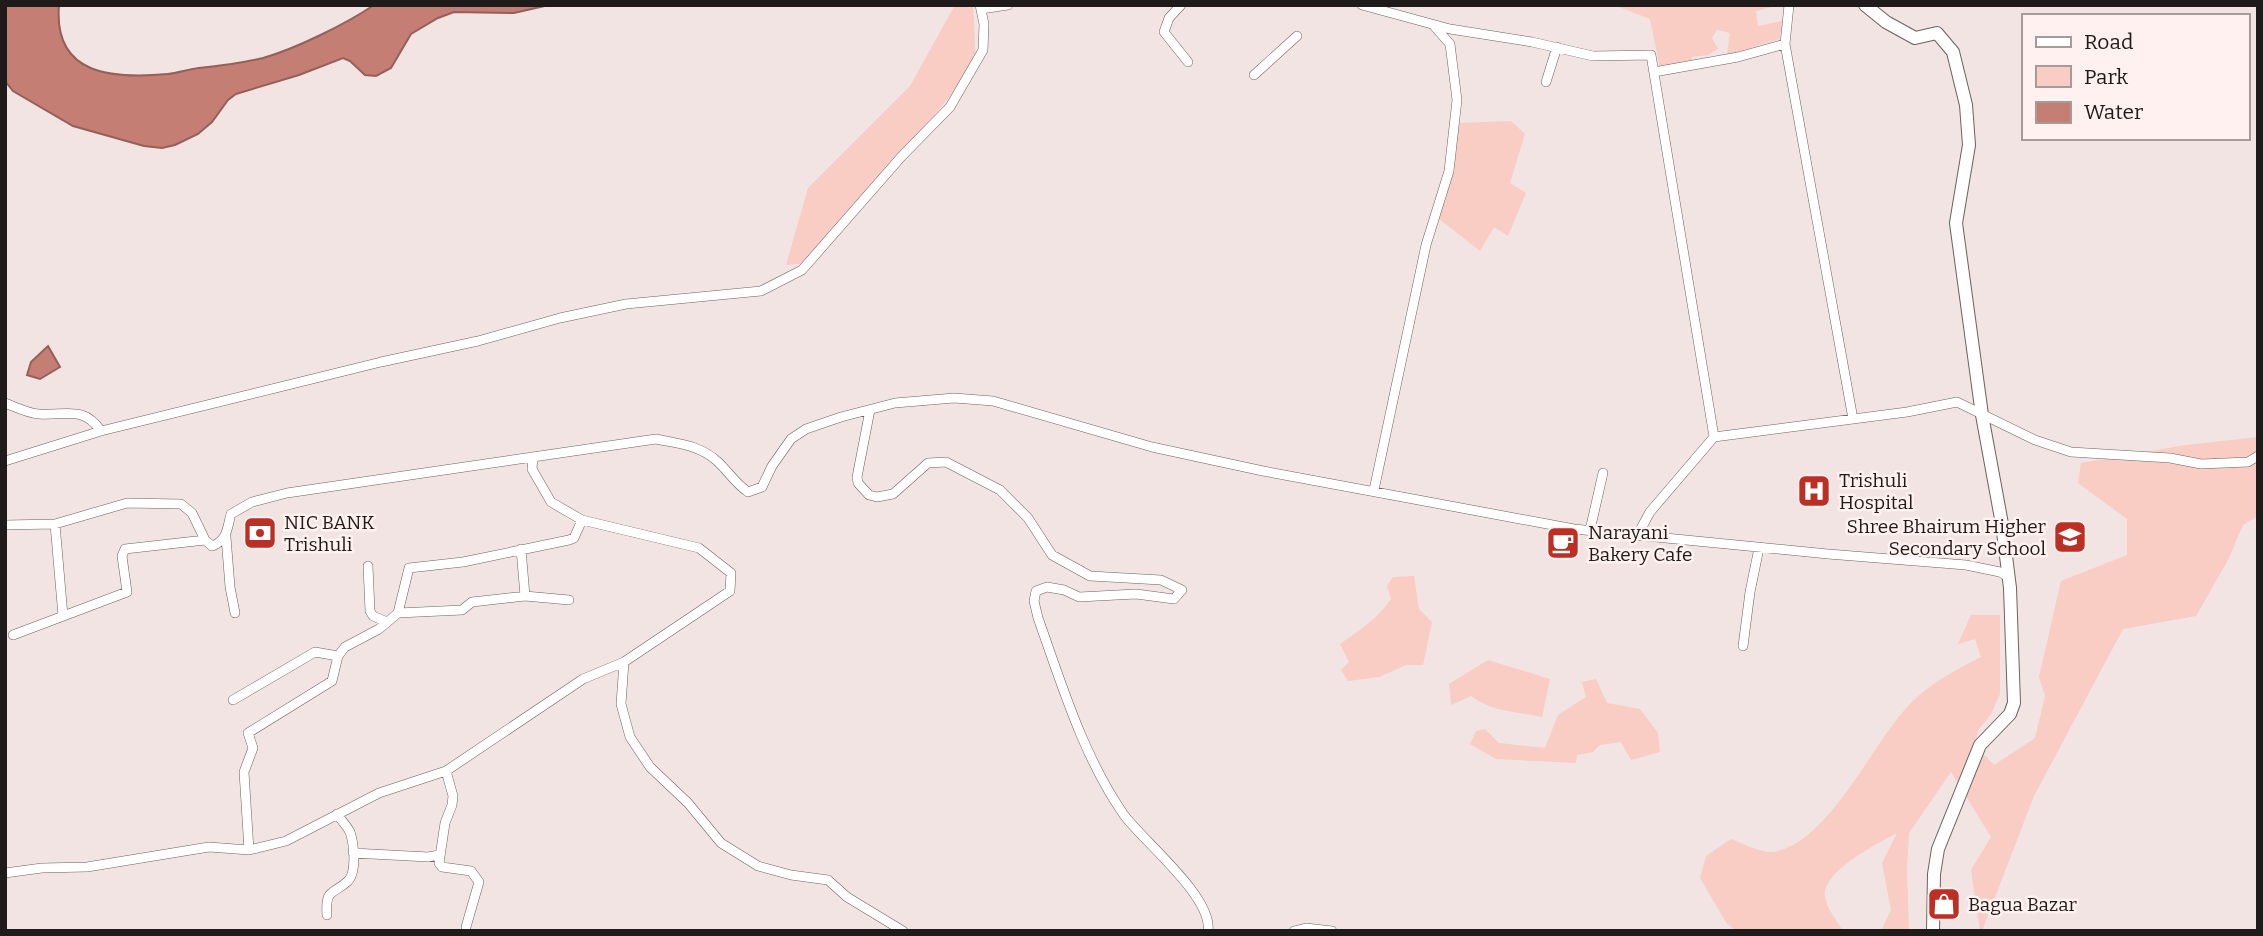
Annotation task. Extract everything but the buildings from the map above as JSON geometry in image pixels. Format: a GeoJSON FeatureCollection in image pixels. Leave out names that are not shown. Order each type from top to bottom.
{"type":"FeatureCollection","features":[{"type":"Feature","properties":{"kind":"street"},"geometry":{"type":"LineString","coordinates":[[5,461],[101,431],[478,341],[560,318],[626,304],[761,291],[802,270],[902,156],[950,107],[983,50],[984,24],[981,7],[1008,5]]}},
{"type":"Feature","properties":{"kind":"street"},"geometry":{"type":"LineString","coordinates":[[1181,5],[1169,18],[1164,32],[1188,62]]}},
{"type":"Feature","properties":{"kind":"street"},"geometry":{"type":"LineString","coordinates":[[1362,5],[1431,24],[1593,55],[1651,55],[1714,437]]}},
{"type":"Feature","properties":{"kind":"street"},"geometry":{"type":"LineString","coordinates":[[1789,5],[1785,44],[1853,419]]}},
{"type":"Feature","properties":{"kind":"street"},"geometry":{"type":"LineString","coordinates":[[1865,5],[1886,22],[1915,38],[1937,33],[1953,52],[1966,105],[1969,145],[1956,223],[1982,415],[2002,524],[2013,623],[2011,638],[2014,703],[2010,714],[1980,745],[1938,849],[1934,874],[1933,931]]}},
{"type":"Feature","properties":{"kind":"street"},"geometry":{"type":"LineString","coordinates":[[1374,490],[1426,246],[1449,170],[1457,100],[1450,44],[1442,32],[1431,24]]}},
{"type":"Feature","properties":{"kind":"street"},"geometry":{"type":"LineString","coordinates":[[1254,75],[1297,36]]}},
{"type":"Feature","properties":{"kind":"street"},"geometry":{"type":"LineString","coordinates":[[1654,72],[1738,57],[1785,44]]}},
{"type":"Feature","properties":{"kind":"street"},"geometry":{"type":"LineString","coordinates":[[1546,82],[1557,47]]}},
{"type":"Feature","properties":{"kind":"street"},"geometry":{"type":"LineString","coordinates":[[235,613],[226,537],[231,513],[251,502],[288,494],[656,439],[697,447],[718,462],[736,484],[748,492],[762,486],[791,439],[806,429],[895,403],[925,399],[992,401],[1152,447],[1263,471],[1574,529],[1966,565],[2007,576]]}},
{"type":"Feature","properties":{"kind":"street"},"geometry":{"type":"LineString","coordinates":[[1637,536],[1650,512],[1714,437],[1906,412],[1957,402],[2035,440],[2071,452],[2169,458],[2201,464],[2248,462],[2258,456]]}},
{"type":"Feature","properties":{"kind":"street"},"geometry":{"type":"LineString","coordinates":[[5,403],[35,414],[89,416],[101,431]]}},
{"type":"Feature","properties":{"kind":"street"},"geometry":{"type":"LineString","coordinates":[[870,410],[857,477],[863,490],[869,495],[877,497],[893,494],[928,463],[946,462],[1000,490],[1028,518],[1052,555],[1090,576],[1161,580],[1182,590],[1174,599],[1136,594],[1079,597],[1064,590],[1046,587],[1036,591],[1034,601],[1084,744],[1125,816],[1188,885],[1204,913],[1208,931]]}},
{"type":"Feature","properties":{"kind":"street"},"geometry":{"type":"LineString","coordinates":[[5,873],[42,868],[87,867],[209,847],[249,850],[286,841],[379,793],[446,771],[583,679],[624,662],[730,591],[730,573],[699,548],[582,520],[551,502],[532,469],[533,457]]}},
{"type":"Feature","properties":{"kind":"street"},"geometry":{"type":"LineString","coordinates":[[1590,530],[1604,473]]}},
{"type":"Feature","properties":{"kind":"street"},"geometry":{"type":"LineString","coordinates":[[5,524],[55,524],[127,503],[181,504],[192,513],[205,540],[212,546],[226,537]]}},
{"type":"Feature","properties":{"kind":"street"},"geometry":{"type":"LineString","coordinates":[[249,850],[244,772],[253,748],[248,733],[332,681],[338,656],[345,647],[379,629],[398,612],[409,568],[463,562],[574,538],[582,520]]}},
{"type":"Feature","properties":{"kind":"street"},"geometry":{"type":"LineString","coordinates":[[55,524],[63,617]]}},
{"type":"Feature","properties":{"kind":"street"},"geometry":{"type":"LineString","coordinates":[[13,635],[127,592],[122,556],[125,549],[205,540]]}},
{"type":"Feature","properties":{"kind":"street"},"geometry":{"type":"LineString","coordinates":[[1743,646],[1759,548]]}},
{"type":"Feature","properties":{"kind":"street"},"geometry":{"type":"LineString","coordinates":[[520,549],[525,596]]}},
{"type":"Feature","properties":{"kind":"street"},"geometry":{"type":"LineString","coordinates":[[368,566],[369,611],[373,616],[387,622]]}},
{"type":"Feature","properties":{"kind":"street"},"geometry":{"type":"LineString","coordinates":[[398,612],[462,610],[472,602],[525,596],[569,600]]}},
{"type":"Feature","properties":{"kind":"street"},"geometry":{"type":"LineString","coordinates":[[233,700],[315,652],[338,656]]}},
{"type":"Feature","properties":{"kind":"street"},"geometry":{"type":"LineString","coordinates":[[624,662],[621,704],[630,737],[650,767],[688,803],[721,843],[758,866],[791,875],[828,880],[848,897],[903,931]]}},
{"type":"Feature","properties":{"kind":"street"},"geometry":{"type":"LineString","coordinates":[[446,771],[453,796],[445,823],[439,863],[442,867],[471,871],[479,882],[466,927]]}},
{"type":"Feature","properties":{"kind":"street"},"geometry":{"type":"LineString","coordinates":[[327,915],[330,894],[351,879],[353,853],[349,831],[337,814]]}},
{"type":"Feature","properties":{"kind":"street"},"geometry":{"type":"LineString","coordinates":[[353,853],[428,857],[439,855]]}},
{"type":"Feature","properties":{"kind":"street"},"geometry":{"type":"LineString","coordinates":[[1294,931],[1306,928],[1332,931]]}},
{"type":"Feature","properties":{"kind":"green space"},"geometry":{"type":"Polygon","coordinates":[[[955,5],[973,5],[976,63],[902,156],[808,263],[786,265],[808,188],[910,86],[955,5]]]}},
{"type":"Feature","properties":{"kind":"green space"},"geometry":{"type":"Polygon","coordinates":[[[1614,5],[1780,5],[1756,11],[1758,26],[1782,21],[1780,39],[1727,55],[1730,33],[1717,30],[1712,38],[1718,49],[1708,55],[1692,57],[1692,63],[1660,68],[1650,19],[1614,5]]]}},
{"type":"Feature","properties":{"kind":"green space"},"geometry":{"type":"Polygon","coordinates":[[[1511,121],[1525,134],[1510,183],[1526,193],[1508,236],[1494,227],[1480,251],[1438,218],[1446,198],[1459,123],[1511,121]]]}},
{"type":"Feature","properties":{"kind":"green space"},"geometry":{"type":"Polygon","coordinates":[[[2258,437],[2258,516],[2243,525],[2228,560],[2196,616],[2123,629],[2034,796],[1982,931],[1971,870],[1991,837],[1951,772],[1909,833],[1909,931],[1881,931],[1891,910],[1882,863],[1897,833],[1852,859],[1826,887],[1828,906],[1843,931],[1737,931],[1727,924],[1700,878],[1706,856],[1731,839],[1772,852],[1791,846],[1810,833],[1828,815],[1910,704],[1938,681],[1981,657],[1975,639],[1958,644],[1971,615],[2000,615],[2000,694],[1991,714],[1979,729],[1974,745],[1994,765],[2035,738],[2045,696],[2039,677],[2061,581],[2127,555],[2127,519],[2078,483],[2081,463],[2186,445],[2258,437]]]}},
{"type":"Feature","properties":{"kind":"green space"},"geometry":{"type":"Polygon","coordinates":[[[1414,576],[1419,609],[1432,622],[1423,665],[1406,665],[1379,677],[1348,681],[1341,670],[1349,662],[1340,644],[1368,624],[1386,606],[1391,599],[1387,586],[1393,577],[1414,576]]]}},
{"type":"Feature","properties":{"kind":"green space"},"geometry":{"type":"Polygon","coordinates":[[[1488,660],[1550,679],[1542,717],[1497,709],[1471,696],[1451,705],[1449,684],[1488,660]]]}},
{"type":"Feature","properties":{"kind":"green space"},"geometry":{"type":"Polygon","coordinates":[[[1596,679],[1607,703],[1640,709],[1658,733],[1660,752],[1631,760],[1621,742],[1600,745],[1593,752],[1577,755],[1576,763],[1496,759],[1470,744],[1476,731],[1485,729],[1499,743],[1545,748],[1558,715],[1586,697],[1582,682],[1596,679]]]}},
{"type":"Feature","properties":{"kind":"water"},"geometry":{"type":"Polygon","coordinates":[[[5,5],[59,5],[60,29],[66,46],[76,59],[91,68],[108,73],[147,75],[263,58],[320,35],[374,5],[549,5],[514,13],[454,12],[411,34],[391,68],[376,76],[365,75],[343,58],[236,94],[198,134],[162,148],[144,146],[73,126],[13,91],[5,81],[5,5]]]}},
{"type":"Feature","properties":{"kind":"water"},"geometry":{"type":"Polygon","coordinates":[[[48,346],[60,367],[40,379],[27,375],[31,362],[48,346]]]}},
{"type":"Feature","properties":{"kind":"place","name":"Trishuli Hospital"},"geometry":{"type":"Point","coordinates":[1814,491]}},
{"type":"Feature","properties":{"kind":"place","name":"NIC BANK Trishuli"},"geometry":{"type":"Point","coordinates":[260,533]}},
{"type":"Feature","properties":{"kind":"place","name":"Shree Bhairum Higher Secondary School"},"geometry":{"type":"Point","coordinates":[2070,537]}},
{"type":"Feature","properties":{"kind":"place","name":"Narayani Bakery Cafe"},"geometry":{"type":"Point","coordinates":[1563,543]}},
{"type":"Feature","properties":{"kind":"place","name":"Bagua Bazar"},"geometry":{"type":"Point","coordinates":[1944,904]}}]}
